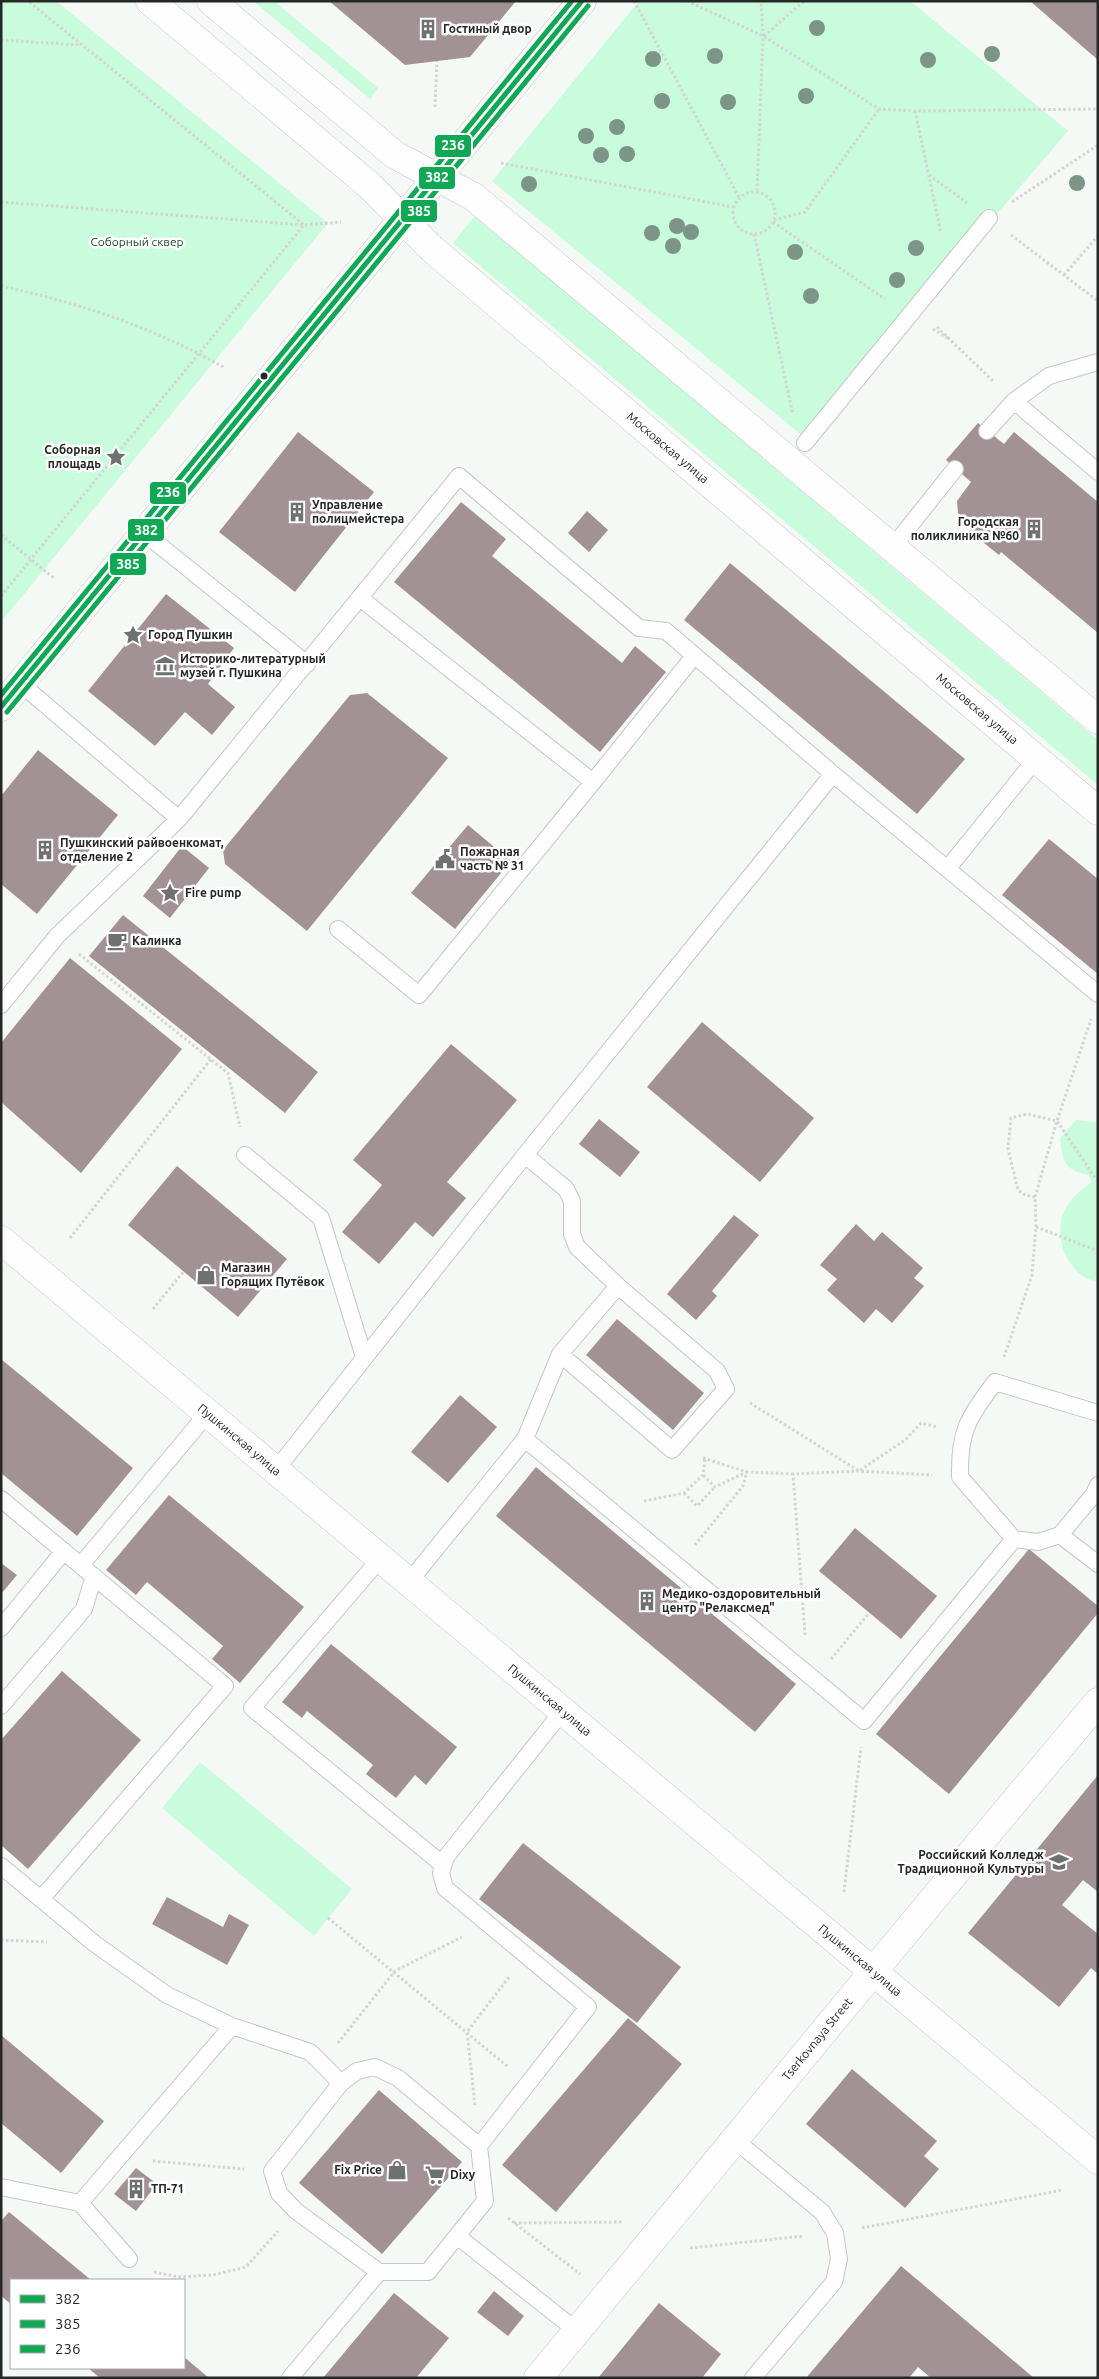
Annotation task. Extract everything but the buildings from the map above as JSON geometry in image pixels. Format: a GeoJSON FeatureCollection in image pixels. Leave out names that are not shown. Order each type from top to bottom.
{"type":"FeatureCollection","features":[{"type":"Feature","properties":{"kind":"street","name":"Московская улица"},"geometry":{"type":"LineString","coordinates":[[150,1],[370,186],[432,248],[1098,810]]}},
{"type":"Feature","properties":{"kind":"street"},"geometry":{"type":"LineString","coordinates":[[210,1],[395,155],[438,176],[474,197],[1098,720]]}},
{"type":"Feature","properties":{"kind":"street"},"geometry":{"type":"LineString","coordinates":[[1,707],[143,532],[582,1]]}},
{"type":"Feature","properties":{"kind":"street","name":"Пушкинская улица"},"geometry":{"type":"LineString","coordinates":[[1,1240],[1098,2160]]}},
{"type":"Feature","properties":{"kind":"street","name":"Tserkovnaya Street"},"geometry":{"type":"LineString","coordinates":[[538,2378],[809,2052],[872,1971],[1098,1702]]}},
{"type":"Feature","properties":{"kind":"lane"},"geometry":{"type":"LineString","coordinates":[[805,443],[989,218]]}},
{"type":"Feature","properties":{"kind":"lane"},"geometry":{"type":"LineString","coordinates":[[987,431],[1014,401],[1049,376],[1098,362]]}},
{"type":"Feature","properties":{"kind":"lane"},"geometry":{"type":"LineString","coordinates":[[1014,401],[1098,472]]}},
{"type":"Feature","properties":{"kind":"lane"},"geometry":{"type":"LineString","coordinates":[[892,548],[955,469]]}},
{"type":"Feature","properties":{"kind":"lane"},"geometry":{"type":"LineString","coordinates":[[1,1004],[57,936],[179,820],[459,476],[639,628],[666,631],[833,774],[1098,994]]}},
{"type":"Feature","properties":{"kind":"lane"},"geometry":{"type":"LineString","coordinates":[[143,532],[307,664]]}},
{"type":"Feature","properties":{"kind":"lane"},"geometry":{"type":"LineString","coordinates":[[360,598],[594,782]]}},
{"type":"Feature","properties":{"kind":"lane"},"geometry":{"type":"LineString","coordinates":[[338,929],[419,995],[594,782],[694,656]]}},
{"type":"Feature","properties":{"kind":"lane"},"geometry":{"type":"LineString","coordinates":[[20,683],[179,820]]}},
{"type":"Feature","properties":{"kind":"lane"},"geometry":{"type":"LineString","coordinates":[[948,868],[1036,759]]}},
{"type":"Feature","properties":{"kind":"lane"},"geometry":{"type":"LineString","coordinates":[[275,1471],[525,1155],[833,774]]}},
{"type":"Feature","properties":{"kind":"lane"},"geometry":{"type":"LineString","coordinates":[[246,1155],[321,1218],[364,1357]]}},
{"type":"Feature","properties":{"kind":"lane"},"geometry":{"type":"LineString","coordinates":[[525,1155],[566,1189],[572,1201],[572,1234],[577,1247],[618,1286],[717,1371],[726,1388],[672,1450],[560,1354]]}},
{"type":"Feature","properties":{"kind":"lane"},"geometry":{"type":"LineString","coordinates":[[408,1583],[525,1439],[560,1354],[618,1286]]}},
{"type":"Feature","properties":{"kind":"lane"},"geometry":{"type":"LineString","coordinates":[[1098,1413],[995,1382],[977,1407],[963,1432],[960,1477],[1014,1539],[1038,1542],[1060,1535],[1094,1494],[1098,1485]]}},
{"type":"Feature","properties":{"kind":"lane"},"geometry":{"type":"LineString","coordinates":[[81,1565],[207,1414]]}},
{"type":"Feature","properties":{"kind":"lane"},"geometry":{"type":"LineString","coordinates":[[525,1439],[864,1721],[1014,1539]]}},
{"type":"Feature","properties":{"kind":"lane"},"geometry":{"type":"LineString","coordinates":[[1,1499],[225,1686],[41,1899]]}},
{"type":"Feature","properties":{"kind":"lane"},"geometry":{"type":"LineString","coordinates":[[1060,1535],[1098,1564]]}},
{"type":"Feature","properties":{"kind":"lane"},"geometry":{"type":"LineString","coordinates":[[1,1628],[64,1551]]}},
{"type":"Feature","properties":{"kind":"lane"},"geometry":{"type":"LineString","coordinates":[[380,1559],[252,1708],[442,1864]]}},
{"type":"Feature","properties":{"kind":"lane"},"geometry":{"type":"LineString","coordinates":[[1,1706],[84,1609],[94,1576]]}},
{"type":"Feature","properties":{"kind":"lane"},"geometry":{"type":"LineString","coordinates":[[479,2146],[588,2007],[445,1888],[442,1881],[442,1864],[562,1712]]}},
{"type":"Feature","properties":{"kind":"lane"},"geometry":{"type":"LineString","coordinates":[[1,1866],[95,1944],[167,1995],[232,2026],[310,2052],[341,2083]]}},
{"type":"Feature","properties":{"kind":"lane"},"geometry":{"type":"LineString","coordinates":[[80,2203],[232,2026]]}},
{"type":"Feature","properties":{"kind":"lane"},"geometry":{"type":"LineString","coordinates":[[375,2067],[398,2078],[479,2146],[485,2201],[428,2272],[379,2272],[296,2211],[279,2193],[272,2171],[341,2083],[357,2071],[375,2067]]}},
{"type":"Feature","properties":{"kind":"lane"},"geometry":{"type":"LineString","coordinates":[[735,2140],[822,2212],[835,2233],[839,2258],[834,2282],[756,2377]]}},
{"type":"Feature","properties":{"kind":"lane"},"geometry":{"type":"LineString","coordinates":[[1,2187],[80,2203],[108,2239],[129,2260]]}},
{"type":"Feature","properties":{"kind":"lane"},"geometry":{"type":"LineString","coordinates":[[457,2236],[577,2331]]}},
{"type":"Feature","properties":{"kind":"lane"},"geometry":{"type":"LineString","coordinates":[[290,2378],[379,2272]]}},
{"type":"Feature","properties":{"kind":"path"},"geometry":{"type":"LineString","coordinates":[[28,1],[79,45],[304,225]]}},
{"type":"Feature","properties":{"kind":"path"},"geometry":{"type":"LineString","coordinates":[[634,1],[739,197]]}},
{"type":"Feature","properties":{"kind":"path"},"geometry":{"type":"LineString","coordinates":[[688,1],[763,36],[879,109],[915,111],[1098,109]]}},
{"type":"Feature","properties":{"kind":"path"},"geometry":{"type":"LineString","coordinates":[[757,192],[763,36],[761,1]]}},
{"type":"Feature","properties":{"kind":"path"},"geometry":{"type":"LineString","coordinates":[[763,36],[804,1]]}},
{"type":"Feature","properties":{"kind":"path"},"geometry":{"type":"LineString","coordinates":[[1,40],[79,45]]}},
{"type":"Feature","properties":{"kind":"path"},"geometry":{"type":"LineString","coordinates":[[435,107],[437,61]]}},
{"type":"Feature","properties":{"kind":"path"},"geometry":{"type":"LineString","coordinates":[[773,221],[805,212],[879,109]]}},
{"type":"Feature","properties":{"kind":"path"},"geometry":{"type":"LineString","coordinates":[[915,111],[948,269]]}},
{"type":"Feature","properties":{"kind":"path"},"geometry":{"type":"LineString","coordinates":[[989,218],[1098,145]]}},
{"type":"Feature","properties":{"kind":"path"},"geometry":{"type":"LineString","coordinates":[[501,163],[733,208]]}},
{"type":"Feature","properties":{"kind":"path"},"geometry":{"type":"LineString","coordinates":[[929,175],[1098,301]]}},
{"type":"Feature","properties":{"kind":"path"},"geometry":{"type":"LineString","coordinates":[[757,192],[771,200],[774,206],[773,221],[766,230],[754,234],[742,231],[737,226],[732,214],[739,197],[744,193],[757,192]]}},
{"type":"Feature","properties":{"kind":"path"},"geometry":{"type":"LineString","coordinates":[[1,202],[304,225],[340,222]]}},
{"type":"Feature","properties":{"kind":"path"},"geometry":{"type":"LineString","coordinates":[[773,221],[890,303]]}},
{"type":"Feature","properties":{"kind":"path"},"geometry":{"type":"LineString","coordinates":[[1,596],[304,225]]}},
{"type":"Feature","properties":{"kind":"path"},"geometry":{"type":"LineString","coordinates":[[754,234],[793,417]]}},
{"type":"Feature","properties":{"kind":"path"},"geometry":{"type":"LineString","coordinates":[[1064,276],[1098,236]]}},
{"type":"Feature","properties":{"kind":"path"},"geometry":{"type":"LineString","coordinates":[[1,286],[74,304],[134,323],[200,353],[225,368]]}},
{"type":"Feature","properties":{"kind":"path"},"geometry":{"type":"LineString","coordinates":[[916,307],[1014,401]]}},
{"type":"Feature","properties":{"kind":"path"},"geometry":{"type":"LineString","coordinates":[[1,535],[55,579]]}},
{"type":"Feature","properties":{"kind":"path"},"geometry":{"type":"LineString","coordinates":[[57,936],[228,1073],[246,1155]]}},
{"type":"Feature","properties":{"kind":"path"},"geometry":{"type":"LineString","coordinates":[[995,1382],[1032,1275],[1036,1227],[1035,1197],[1057,1120],[1091,1018]]}},
{"type":"Feature","properties":{"kind":"path"},"geometry":{"type":"LineString","coordinates":[[70,1238],[211,1059]]}},
{"type":"Feature","properties":{"kind":"path"},"geometry":{"type":"LineString","coordinates":[[1035,1197],[1025,1195],[1018,1190],[1008,1149],[1011,1118],[1027,1114],[1057,1120],[1098,1182]]}},
{"type":"Feature","properties":{"kind":"path"},"geometry":{"type":"LineString","coordinates":[[1036,1227],[1098,1251]]}},
{"type":"Feature","properties":{"kind":"path"},"geometry":{"type":"LineString","coordinates":[[153,1309],[184,1271]]}},
{"type":"Feature","properties":{"kind":"path"},"geometry":{"type":"LineString","coordinates":[[726,1388],[859,1471]]}},
{"type":"Feature","properties":{"kind":"path"},"geometry":{"type":"LineString","coordinates":[[859,1471],[905,1440],[921,1423],[963,1432]]}},
{"type":"Feature","properties":{"kind":"path"},"geometry":{"type":"LineString","coordinates":[[672,1450],[748,1472],[793,1474],[859,1471],[960,1477]]}},
{"type":"Feature","properties":{"kind":"path"},"geometry":{"type":"LineString","coordinates":[[609,1507],[684,1493],[703,1475],[705,1458]]}},
{"type":"Feature","properties":{"kind":"path"},"geometry":{"type":"LineString","coordinates":[[684,1493],[697,1506],[715,1487],[748,1472]]}},
{"type":"Feature","properties":{"kind":"path"},"geometry":{"type":"LineString","coordinates":[[678,1565],[743,1486],[748,1472]]}},
{"type":"Feature","properties":{"kind":"path"},"geometry":{"type":"LineString","coordinates":[[793,1474],[812,1677]]}},
{"type":"Feature","properties":{"kind":"path"},"geometry":{"type":"LineString","coordinates":[[703,1475],[715,1487]]}},
{"type":"Feature","properties":{"kind":"path"},"geometry":{"type":"LineString","coordinates":[[812,1677],[869,1613]]}},
{"type":"Feature","properties":{"kind":"path"},"geometry":{"type":"LineString","coordinates":[[844,1892],[864,1721]]}},
{"type":"Feature","properties":{"kind":"path"},"geometry":{"type":"LineString","coordinates":[[328,1918],[395,1971],[529,2084]]}},
{"type":"Feature","properties":{"kind":"path"},"geometry":{"type":"LineString","coordinates":[[322,2064],[395,1971],[489,1923]]}},
{"type":"Feature","properties":{"kind":"path"},"geometry":{"type":"LineString","coordinates":[[479,2146],[467,2032],[527,1955]]}},
{"type":"Feature","properties":{"kind":"path"},"geometry":{"type":"LineString","coordinates":[[118,2158],[272,2171]]}},
{"type":"Feature","properties":{"kind":"path"},"geometry":{"type":"LineString","coordinates":[[689,2248],[835,2233],[1063,2190]]}},
{"type":"Feature","properties":{"kind":"path"},"geometry":{"type":"LineString","coordinates":[[485,2201],[582,2276]]}},
{"type":"Feature","properties":{"kind":"path"},"geometry":{"type":"LineString","coordinates":[[129,2260],[154,2272],[178,2277],[213,2275],[246,2267],[296,2211]]}},
{"type":"Feature","properties":{"kind":"path"},"geometry":{"type":"LineString","coordinates":[[514,2223],[625,2222]]}},
{"type":"Feature","properties":{"kind":"green space","name":"Соборный сквер"},"geometry":{"type":"Polygon","coordinates":[[[1,1],[56,1],[328,223],[1,622],[1,1]]]}},
{"type":"Feature","properties":{"kind":"green space"},"geometry":{"type":"Polygon","coordinates":[[[253,1],[274,1],[378,88],[370,99],[253,1]]]}},
{"type":"Feature","properties":{"kind":"green space"},"geometry":{"type":"Polygon","coordinates":[[[639,1],[910,1],[1068,131],[805,438],[492,181],[639,1]]]}},
{"type":"Feature","properties":{"kind":"green space"},"geometry":{"type":"Polygon","coordinates":[[[475,216],[1098,740],[1098,785],[453,243],[475,216]]]}},
{"type":"Feature","properties":{"kind":"green space"},"geometry":{"type":"Polygon","coordinates":[[[1076,1120],[1098,1122],[1098,1282],[1088,1279],[1071,1265],[1062,1245],[1060,1234],[1066,1207],[1076,1195],[1092,1182],[1088,1175],[1069,1167],[1062,1153],[1060,1138],[1076,1120]]]}},
{"type":"Feature","properties":{"kind":"green space"},"geometry":{"type":"Polygon","coordinates":[[[200,1762],[352,1889],[314,1936],[162,1808],[200,1762]]]}},
{"type":"Feature","properties":{"kind":"transit line","name":"236"},"geometry":{"type":"LineString","coordinates":[[1,695],[572,1]]}},
{"type":"Feature","properties":{"kind":"transit line","name":"382"},"geometry":{"type":"LineString","coordinates":[[1,707],[582,1]]}},
{"type":"Feature","properties":{"kind":"transit line","name":"385"},"geometry":{"type":"LineString","coordinates":[[7,712],[588,6]]}},
{"type":"Feature","properties":{"kind":"place","name":"Гостиный двор"},"geometry":{"type":"Point","coordinates":[428,29]}},
{"type":"Feature","properties":{"kind":"place","name":"Соборная площадь"},"geometry":{"type":"Point","coordinates":[116,457]}},
{"type":"Feature","properties":{"kind":"place","name":"Управление полицмейстера"},"geometry":{"type":"Point","coordinates":[297,512]}},
{"type":"Feature","properties":{"kind":"place","name":"Городская поликлиника №60"},"geometry":{"type":"Point","coordinates":[1034,529]}},
{"type":"Feature","properties":{"kind":"place","name":"Город Пушкин"},"geometry":{"type":"Point","coordinates":[133,635]}},
{"type":"Feature","properties":{"kind":"place","name":"Историко-литературный музей г. Пушкина"},"geometry":{"type":"Point","coordinates":[165,666]}},
{"type":"Feature","properties":{"kind":"place","name":"Пушкинский райвоенкомат, отделение 2"},"geometry":{"type":"Point","coordinates":[45,850]}},
{"type":"Feature","properties":{"kind":"place","name":"Пожарная часть № 31"},"geometry":{"type":"Point","coordinates":[445,859]}},
{"type":"Feature","properties":{"kind":"place","name":"Fire pump"},"geometry":{"type":"Point","coordinates":[170,893]}},
{"type":"Feature","properties":{"kind":"place","name":"Калинка"},"geometry":{"type":"Point","coordinates":[117,941]}},
{"type":"Feature","properties":{"kind":"place","name":"Магазин Горящих Путёвок"},"geometry":{"type":"Point","coordinates":[206,1275]}},
{"type":"Feature","properties":{"kind":"place","name":"Медико-оздоровительный центр \"Релаксмед\""},"geometry":{"type":"Point","coordinates":[647,1601]}},
{"type":"Feature","properties":{"kind":"place","name":"Российский Колледж Традиционной Культуры"},"geometry":{"type":"Point","coordinates":[1059,1862]}},
{"type":"Feature","properties":{"kind":"place","name":"Fix Price"},"geometry":{"type":"Point","coordinates":[397,2170]}},
{"type":"Feature","properties":{"kind":"place","name":"Dixy"},"geometry":{"type":"Point","coordinates":[435,2175]}},
{"type":"Feature","properties":{"kind":"place","name":"ТП-71"},"geometry":{"type":"Point","coordinates":[136,2189]}}]}
